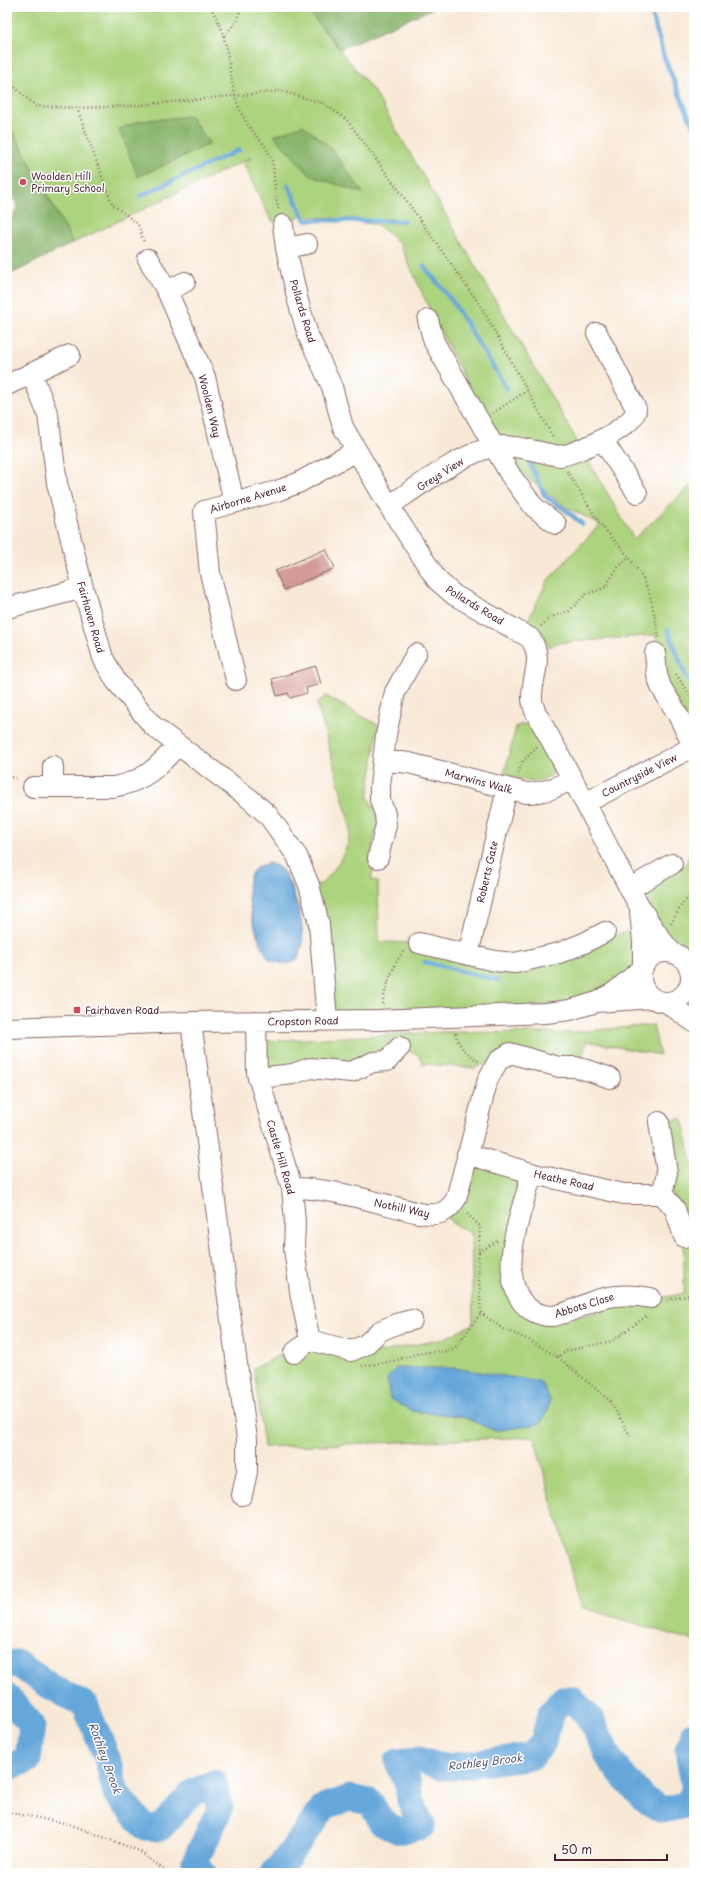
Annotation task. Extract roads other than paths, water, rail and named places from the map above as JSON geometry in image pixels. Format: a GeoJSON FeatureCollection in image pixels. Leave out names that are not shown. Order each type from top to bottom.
{"type":"FeatureCollection","features":[{"type":"Feature","properties":{"kind":"street","name":"Pollards Road"},"geometry":{"type":"LineString","coordinates":[[283,225],[286,248],[308,335],[332,387],[343,426],[356,452],[437,580],[454,594],[530,638],[535,645],[537,655],[532,700],[535,711],[572,779]]}},
{"type":"Feature","properties":{"kind":"street"},"geometry":{"type":"LineString","coordinates":[[286,248],[308,244]]}},
{"type":"Feature","properties":{"kind":"street","name":"Woolden Way"},"geometry":{"type":"LineString","coordinates":[[148,259],[167,291],[204,377],[234,502]]}},
{"type":"Feature","properties":{"kind":"street"},"geometry":{"type":"LineString","coordinates":[[167,291],[185,282]]}},
{"type":"Feature","properties":{"kind":"street"},"geometry":{"type":"LineString","coordinates":[[428,320],[434,342],[511,476],[534,507],[556,524]]}},
{"type":"Feature","properties":{"kind":"street"},"geometry":{"type":"LineString","coordinates":[[493,446],[569,453],[602,439],[630,422],[636,413],[636,409],[597,333]]}},
{"type":"Feature","properties":{"kind":"street"},"geometry":{"type":"LineString","coordinates":[[7,385],[70,355]]}},
{"type":"Feature","properties":{"kind":"street","name":"Fairhaven Road"},"geometry":{"type":"LineString","coordinates":[[32,374],[48,415],[58,483],[82,588],[103,658],[116,681],[153,726],[250,799],[268,815],[297,856],[309,885],[319,924],[327,1020]]}},
{"type":"Feature","properties":{"kind":"street"},"geometry":{"type":"LineString","coordinates":[[602,439],[637,493]]}},
{"type":"Feature","properties":{"kind":"street","name":"Greys View"},"geometry":{"type":"LineString","coordinates":[[389,506],[467,456],[493,446]]}},
{"type":"Feature","properties":{"kind":"street","name":"Airborne Avenue"},"geometry":{"type":"LineString","coordinates":[[236,680],[210,573],[204,512],[234,502],[277,491],[298,483],[356,452]]}},
{"type":"Feature","properties":{"kind":"street"},"geometry":{"type":"LineString","coordinates":[[7,608],[82,588]]}},
{"type":"Feature","properties":{"kind":"street","name":"Countryside View"},"geometry":{"type":"LineString","coordinates":[[585,803],[694,747],[661,687],[658,675],[657,645]]}},
{"type":"Feature","properties":{"kind":"street"},"geometry":{"type":"LineString","coordinates":[[378,858],[386,825],[385,814],[380,800],[380,786],[386,735],[395,692],[416,654]]}},
{"type":"Feature","properties":{"kind":"street"},"geometry":{"type":"LineString","coordinates":[[33,787],[113,787],[126,785],[146,776],[158,768],[178,745]]}},
{"type":"Feature","properties":{"kind":"street","name":"Marwins Walk"},"geometry":{"type":"LineString","coordinates":[[384,760],[410,763],[526,793],[540,793],[553,790],[572,779]]}},
{"type":"Feature","properties":{"kind":"street"},"geometry":{"type":"LineString","coordinates":[[53,766],[53,787]]}},
{"type":"Feature","properties":{"kind":"street"},"geometry":{"type":"LineString","coordinates":[[572,779],[640,910],[657,935],[683,957],[690,973],[694,1013]]}},
{"type":"Feature","properties":{"kind":"street","name":"Roberts Gate"},"geometry":{"type":"LineString","coordinates":[[468,955],[510,790]]}},
{"type":"Feature","properties":{"kind":"street"},"geometry":{"type":"LineString","coordinates":[[629,889],[672,864]]}},
{"type":"Feature","properties":{"kind":"street"},"geometry":{"type":"LineString","coordinates":[[640,910],[642,985],[646,992],[694,1022]]}},
{"type":"Feature","properties":{"kind":"street"},"geometry":{"type":"LineString","coordinates":[[419,943],[495,961],[515,963],[559,953],[584,943],[605,932]]}},
{"type":"Feature","properties":{"kind":"street","name":"Cropston Road"},"geometry":{"type":"LineString","coordinates":[[7,1028],[191,1022],[378,1020],[546,1013],[570,1010],[597,1002],[616,991],[655,954],[664,952],[683,957]]}},
{"type":"Feature","properties":{"kind":"street","name":"Cropston Road"},"geometry":{"type":"LineString","coordinates":[[597,1002],[678,998],[691,983]]}},
{"type":"Feature","properties":{"kind":"street","name":"Castle Hill Road"},"geometry":{"type":"LineString","coordinates":[[256,1021],[258,1078],[292,1188],[295,1222],[294,1249],[301,1298],[310,1340]]}},
{"type":"Feature","properties":{"kind":"street"},"geometry":{"type":"LineString","coordinates":[[191,1022],[247,1439],[247,1472],[242,1495]]}},
{"type":"Feature","properties":{"kind":"street"},"geometry":{"type":"LineString","coordinates":[[258,1078],[293,1074],[310,1068],[351,1072],[373,1057],[387,1061],[400,1048]]}},
{"type":"Feature","properties":{"kind":"street","name":"Nothill Way"},"geometry":{"type":"LineString","coordinates":[[292,1188],[308,1188],[328,1191],[434,1215],[444,1213],[456,1199],[488,1080],[498,1061],[510,1053],[559,1067],[593,1065],[610,1078]]}},
{"type":"Feature","properties":{"kind":"street"},"geometry":{"type":"LineString","coordinates":[[658,1122],[667,1173],[662,1194],[675,1209],[684,1237]]}},
{"type":"Feature","properties":{"kind":"street","name":"Heathe Road"},"geometry":{"type":"LineString","coordinates":[[468,1154],[532,1173],[624,1194],[662,1194]]}},
{"type":"Feature","properties":{"kind":"street","name":"Abbots Close"},"geometry":{"type":"LineString","coordinates":[[532,1173],[511,1254],[510,1276],[518,1297],[525,1307],[533,1312],[551,1316],[617,1295],[635,1295],[651,1298]]}},
{"type":"Feature","properties":{"kind":"street"},"geometry":{"type":"LineString","coordinates":[[294,1353],[310,1340],[351,1352],[365,1345],[380,1331],[403,1328]]}},
{"type":"Feature","properties":{"kind":"water"},"geometry":{"type":"Polygon","coordinates":[[[269,863],[277,866],[284,872],[293,891],[300,918],[302,945],[299,955],[293,962],[287,964],[270,960],[260,942],[252,918],[248,893],[251,874],[258,867],[269,863]]]}},
{"type":"Feature","properties":{"kind":"water"},"geometry":{"type":"Polygon","coordinates":[[[396,1368],[454,1368],[541,1382],[549,1399],[548,1408],[540,1424],[495,1431],[463,1417],[412,1411],[390,1399],[387,1379],[396,1368]]]}},
{"type":"Feature","properties":{"kind":"waterway"},"geometry":{"type":"LineString","coordinates":[[650,7],[664,57],[694,128]]}},
{"type":"Feature","properties":{"kind":"waterway"},"geometry":{"type":"LineString","coordinates":[[140,196],[239,150]]}},
{"type":"Feature","properties":{"kind":"waterway"},"geometry":{"type":"LineString","coordinates":[[288,185],[305,220],[403,221]]}},
{"type":"Feature","properties":{"kind":"waterway"},"geometry":{"type":"LineString","coordinates":[[424,266],[452,301],[507,389]]}},
{"type":"Feature","properties":{"kind":"waterway"},"geometry":{"type":"LineString","coordinates":[[529,462],[545,496],[567,511],[582,524]]}},
{"type":"Feature","properties":{"kind":"waterway"},"geometry":{"type":"LineString","coordinates":[[668,630],[686,677],[694,687]]}},
{"type":"Feature","properties":{"kind":"waterway"},"geometry":{"type":"LineString","coordinates":[[425,962],[497,980]]}},
{"type":"Feature","properties":{"kind":"waterway","name":"Rothley Brook"},"geometry":{"type":"LineString","coordinates":[[7,1665],[16,1663],[50,1686],[85,1705],[107,1758],[116,1793],[144,1827],[160,1828],[192,1793],[214,1783],[220,1809],[195,1861],[203,1873]]}},
{"type":"Feature","properties":{"kind":"waterway","name":"Rothley Brook"},"geometry":{"type":"LineString","coordinates":[[7,1697],[32,1725],[28,1760],[7,1768]]}},
{"type":"Feature","properties":{"kind":"waterway","name":"Rothley Brook"},"geometry":{"type":"LineString","coordinates":[[273,1873],[280,1867],[325,1806],[350,1798],[370,1802],[382,1822],[399,1831],[422,1826],[410,1800],[408,1784],[398,1762],[419,1760],[437,1766],[449,1767],[532,1756],[544,1741],[550,1715],[562,1700],[573,1700],[590,1718],[611,1761],[642,1798],[663,1810],[686,1805],[694,1792]]}},
{"type":"Feature","properties":{"kind":"waterway","name":"Rothley Brook"},"geometry":{"type":"LineString","coordinates":[[694,1734],[688,1750],[694,1785]]}},
{"type":"Feature","properties":{"kind":"place","name":"Woolden Hill Primary School"},"geometry":{"type":"Point","coordinates":[23,182]}},
{"type":"Feature","properties":{"kind":"place","name":"Fairhaven Road"},"geometry":{"type":"Point","coordinates":[77,1010]}}]}
